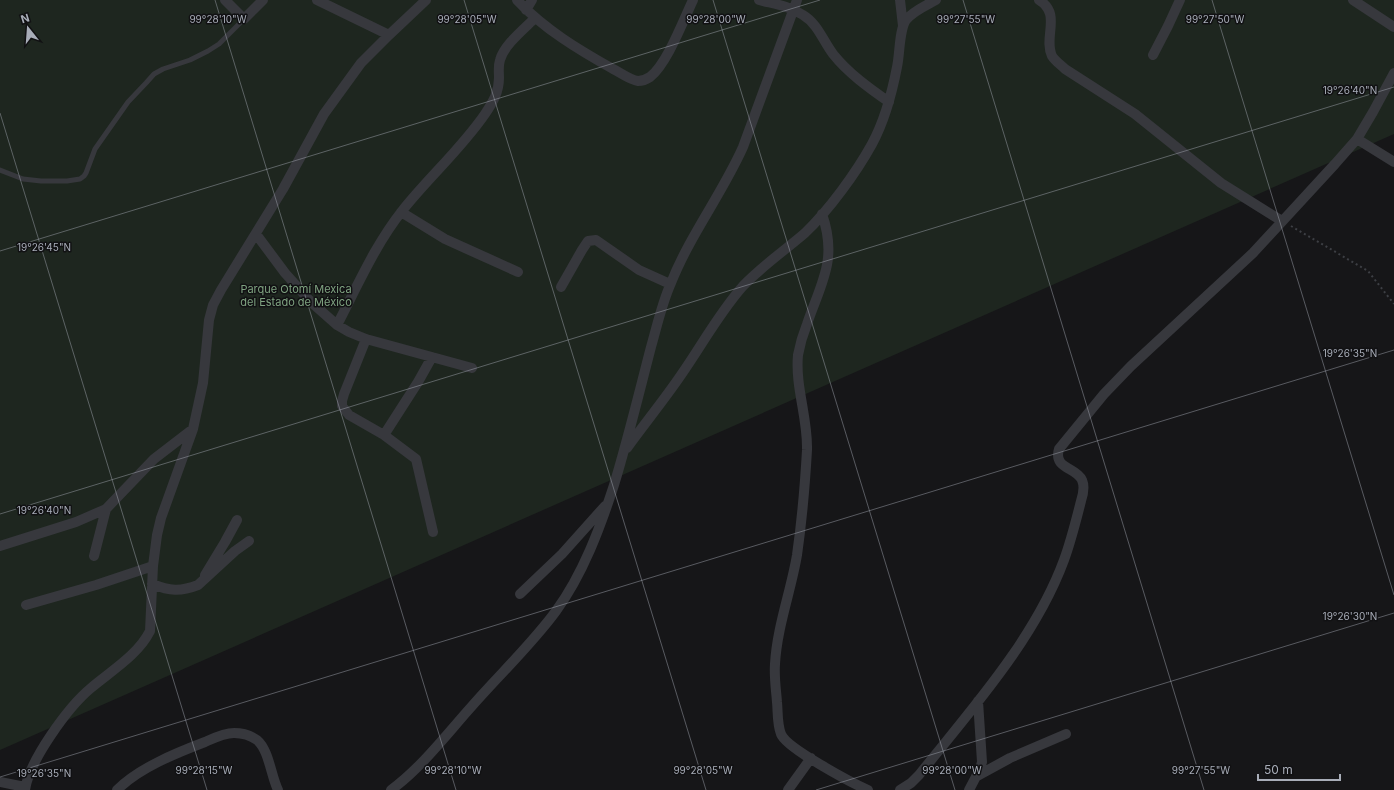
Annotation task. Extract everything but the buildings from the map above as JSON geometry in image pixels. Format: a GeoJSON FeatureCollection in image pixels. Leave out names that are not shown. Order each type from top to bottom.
{"type":"FeatureCollection","features":[{"type":"Feature","properties":{"kind":"street"},"geometry":{"type":"LineString","coordinates":[[225,0],[244,19],[263,0]]}},
{"type":"Feature","properties":{"kind":"street"},"geometry":{"type":"LineString","coordinates":[[317,0],[389,35]]}},
{"type":"Feature","properties":{"kind":"street"},"geometry":{"type":"LineString","coordinates":[[0,782],[25,789],[30,773],[65,714],[81,697],[146,640],[150,631],[156,535],[193,429],[203,383],[209,320],[213,305],[236,263],[256,234],[300,159],[324,114],[361,63],[426,0]]}},
{"type":"Feature","properties":{"kind":"street"},"geometry":{"type":"LineString","coordinates":[[517,0],[535,18],[573,46],[631,79],[638,81],[650,77],[668,52],[693,0]]}},
{"type":"Feature","properties":{"kind":"street"},"geometry":{"type":"LineString","coordinates":[[526,10],[532,0]]}},
{"type":"Feature","properties":{"kind":"street"},"geometry":{"type":"LineString","coordinates":[[759,0],[795,5],[812,21],[833,54],[843,66],[889,102]]}},
{"type":"Feature","properties":{"kind":"street"},"geometry":{"type":"LineString","coordinates":[[624,452],[681,375],[724,310],[742,287],[761,268],[806,231],[822,214],[846,183],[872,144],[880,128],[889,102],[898,66],[903,26],[900,0]]}},
{"type":"Feature","properties":{"kind":"street"},"geometry":{"type":"LineString","coordinates":[[903,26],[912,14],[936,0]]}},
{"type":"Feature","properties":{"kind":"street"},"geometry":{"type":"LineString","coordinates":[[1039,0],[1047,8],[1051,17],[1049,43],[1053,57],[1057,62],[1065,69],[1135,114],[1222,183],[1282,221]]}},
{"type":"Feature","properties":{"kind":"street"},"geometry":{"type":"LineString","coordinates":[[1153,55],[1180,0]]}},
{"type":"Feature","properties":{"kind":"street"},"geometry":{"type":"LineString","coordinates":[[1353,0],[1394,27]]}},
{"type":"Feature","properties":{"kind":"street"},"geometry":{"type":"LineString","coordinates":[[391,790],[425,759],[556,611],[570,589],[586,558],[607,504],[624,452],[670,284],[743,147],[795,5]]}},
{"type":"Feature","properties":{"kind":"street"},"geometry":{"type":"LineString","coordinates":[[336,325],[381,243],[401,212],[452,155],[484,115],[497,94],[499,86],[499,60],[502,54],[535,18]]}},
{"type":"Feature","properties":{"kind":"street"},"geometry":{"type":"LineString","coordinates":[[900,790],[911,783],[919,775],[1020,645],[1034,622],[1056,579],[1072,538],[1083,485],[1079,476],[1061,464],[1057,455],[1059,449],[1104,394],[1131,366],[1253,253],[1357,139],[1394,73]]}},
{"type":"Feature","properties":{"kind":"street"},"geometry":{"type":"LineString","coordinates":[[1357,139],[1394,162]]}},
{"type":"Feature","properties":{"kind":"street"},"geometry":{"type":"LineString","coordinates":[[401,212],[445,239],[518,272]]}},
{"type":"Feature","properties":{"kind":"street"},"geometry":{"type":"LineString","coordinates":[[822,214],[827,230],[829,244],[828,262],[825,277],[801,340],[798,355],[798,373],[806,428],[807,449],[797,553],[792,582],[783,616],[775,664],[778,724],[781,735],[796,748],[845,779],[868,790]]}},
{"type":"Feature","properties":{"kind":"street"},"geometry":{"type":"LineString","coordinates":[[256,234],[285,273],[311,302],[336,325],[348,332],[366,339],[472,368]]}},
{"type":"Feature","properties":{"kind":"street"},"geometry":{"type":"LineString","coordinates":[[561,287],[585,246],[588,242],[596,240],[639,270],[670,284]]}},
{"type":"Feature","properties":{"kind":"street"},"geometry":{"type":"LineString","coordinates":[[366,339],[344,394],[342,406],[349,415],[384,435],[416,459],[433,532]]}},
{"type":"Feature","properties":{"kind":"street"},"geometry":{"type":"LineString","coordinates":[[384,435],[432,357]]}},
{"type":"Feature","properties":{"kind":"street"},"geometry":{"type":"LineString","coordinates":[[0,546],[76,522],[106,509],[154,459],[193,429]]}},
{"type":"Feature","properties":{"kind":"street"},"geometry":{"type":"LineString","coordinates":[[520,594],[562,554],[597,513],[607,504]]}},
{"type":"Feature","properties":{"kind":"street"},"geometry":{"type":"LineString","coordinates":[[94,556],[106,509]]}},
{"type":"Feature","properties":{"kind":"street"},"geometry":{"type":"LineString","coordinates":[[198,585],[237,520]]}},
{"type":"Feature","properties":{"kind":"street"},"geometry":{"type":"LineString","coordinates":[[152,584],[168,590],[176,591],[198,585],[248,542]]}},
{"type":"Feature","properties":{"kind":"street"},"geometry":{"type":"LineString","coordinates":[[26,605],[96,585],[153,566]]}},
{"type":"Feature","properties":{"kind":"street"},"geometry":{"type":"LineString","coordinates":[[969,790],[980,769],[982,756],[978,701]]}},
{"type":"Feature","properties":{"kind":"street"},"geometry":{"type":"LineString","coordinates":[[117,790],[124,783],[146,769],[222,735],[233,733],[250,736],[258,741],[264,750],[278,790]]}},
{"type":"Feature","properties":{"kind":"street"},"geometry":{"type":"LineString","coordinates":[[977,776],[1010,758],[1066,734]]}},
{"type":"Feature","properties":{"kind":"street"},"geometry":{"type":"LineString","coordinates":[[788,790],[811,758]]}},
{"type":"Feature","properties":{"kind":"lane"},"geometry":{"type":"LineString","coordinates":[[0,170],[23,179],[41,181],[67,181],[80,179],[86,173],[96,149],[128,102],[154,74],[162,69],[190,60],[208,51],[219,44],[244,19]]}},
{"type":"Feature","properties":{"kind":"path"},"geometry":{"type":"LineString","coordinates":[[1282,221],[1368,271],[1394,304]]}},
{"type":"Feature","properties":{"kind":"green space","name":"Parque Otomí Mexica del Estado de México"},"geometry":{"type":"Polygon","coordinates":[[[0,0],[1394,0],[1394,134],[0,750],[0,0]]]}}]}
